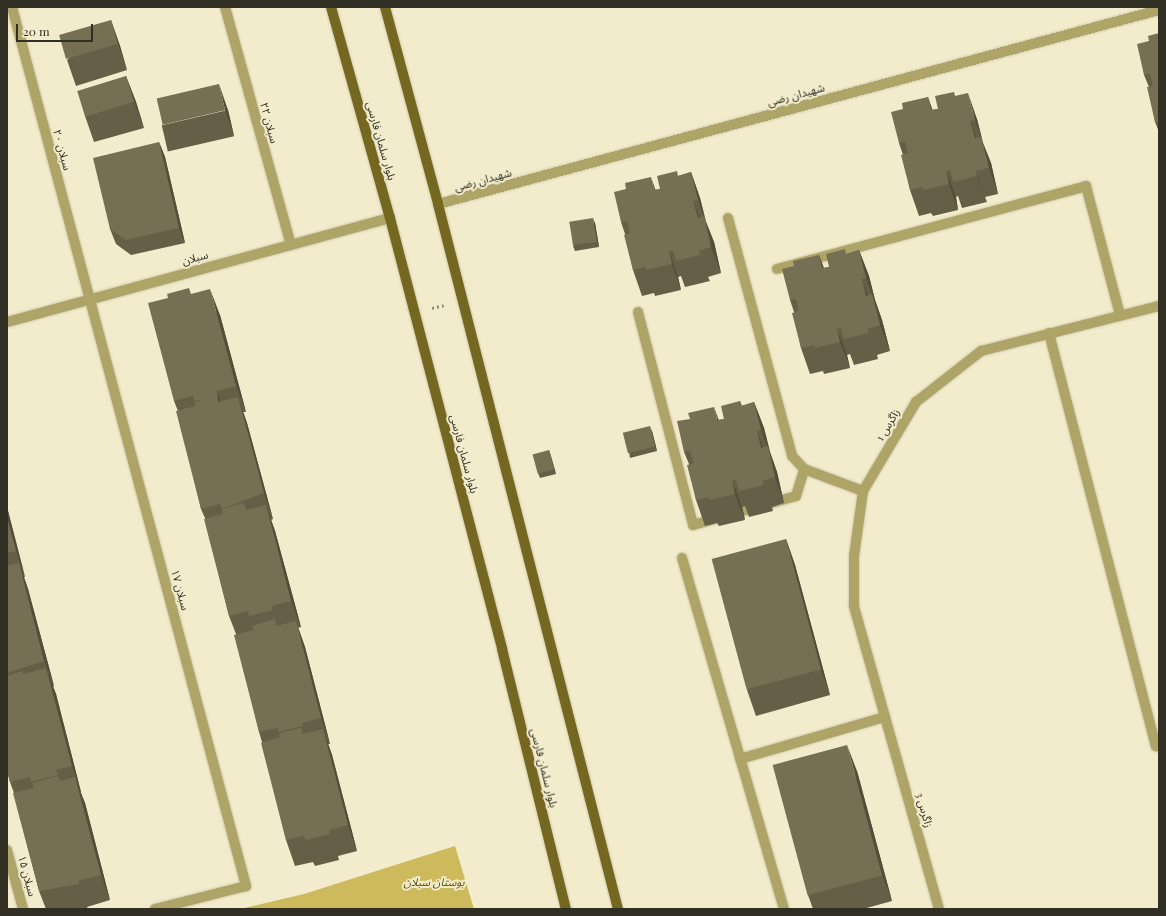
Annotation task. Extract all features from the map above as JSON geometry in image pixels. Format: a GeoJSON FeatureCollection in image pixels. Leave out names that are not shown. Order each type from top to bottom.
{"type":"FeatureCollection","features":[{"type":"Feature","properties":{"kind":"main road","name":"بلوار سلمان فارسی"},"geometry":{"type":"LineString","coordinates":[[331,7],[415,313],[502,649],[566,909]]}},
{"type":"Feature","properties":{"kind":"main road"},"geometry":{"type":"LineString","coordinates":[[385,7],[463,300],[618,909]]}},
{"type":"Feature","properties":{"kind":"street","name":"سبلان ۲۰"},"geometry":{"type":"LineString","coordinates":[[12,7],[90,299]]}},
{"type":"Feature","properties":{"kind":"street","name":"سبلان ۲۲"},"geometry":{"type":"LineString","coordinates":[[225,7],[290,245]]}},
{"type":"Feature","properties":{"kind":"street","name":"شهیدان رضی"},"geometry":{"type":"LineString","coordinates":[[438,204],[1159,10]]}},
{"type":"Feature","properties":{"kind":"street"},"geometry":{"type":"LineString","coordinates":[[777,269],[1086,186],[1120,315]]}},
{"type":"Feature","properties":{"kind":"street","name":"سبلان"},"geometry":{"type":"LineString","coordinates":[[7,322],[390,218]]}},
{"type":"Feature","properties":{"kind":"street"},"geometry":{"type":"LineString","coordinates":[[728,218],[792,456],[804,469],[863,491]]}},
{"type":"Feature","properties":{"kind":"street","name":"سبلان ۱۷"},"geometry":{"type":"LineString","coordinates":[[90,299],[246,886],[155,909]]}},
{"type":"Feature","properties":{"kind":"street","name":"زاگرس 1"},"geometry":{"type":"LineString","coordinates":[[885,717],[854,606],[854,556],[863,491],[916,402],[981,351],[1159,306]]}},
{"type":"Feature","properties":{"kind":"street"},"geometry":{"type":"LineString","coordinates":[[638,312],[693,525],[796,496],[804,469]]}},
{"type":"Feature","properties":{"kind":"street"},"geometry":{"type":"LineString","coordinates":[[1049,333],[1156,746]]}},
{"type":"Feature","properties":{"kind":"street"},"geometry":{"type":"LineString","coordinates":[[682,558],[784,909]]}},
{"type":"Feature","properties":{"kind":"street"},"geometry":{"type":"LineString","coordinates":[[740,759],[885,717]]}},
{"type":"Feature","properties":{"kind":"street","name":"زاگرس 3"},"geometry":{"type":"LineString","coordinates":[[885,717],[939,909]]}},
{"type":"Feature","properties":{"kind":"street","name":"سبلان ۱۵"},"geometry":{"type":"LineString","coordinates":[[7,850],[23,909]]}},
{"type":"Feature","properties":{"kind":"path"},"geometry":{"type":"LineString","coordinates":[[415,313],[463,300]]}},
{"type":"Feature","properties":{"kind":"green space","name":"بوستان سبلان"},"geometry":{"type":"Polygon","coordinates":[[[455,846],[474,909],[240,909],[304,894],[455,846]]]}},
{"type":"Feature","properties":{"kind":"building"},"geometry":{"type":"Polygon","coordinates":[[[111,20],[118,44],[66,59],[59,35],[111,20]]]}},
{"type":"Feature","properties":{"kind":"building"},"geometry":{"type":"Polygon","coordinates":[[[1159,33],[1159,122],[1155,122],[1147,87],[1153,86],[1150,74],[1144,75],[1137,44],[1149,41],[1148,36],[1159,33]]]}},
{"type":"Feature","properties":{"kind":"building"},"geometry":{"type":"Polygon","coordinates":[[[126,76],[134,102],[85,117],[77,91],[126,76]]]}},
{"type":"Feature","properties":{"kind":"building"},"geometry":{"type":"Polygon","coordinates":[[[219,84],[225,110],[163,125],[157,98],[219,84]]]}},
{"type":"Feature","properties":{"kind":"building"},"geometry":{"type":"Polygon","coordinates":[[[954,92],[955,96],[968,93],[975,120],[970,121],[975,138],[981,137],[989,168],[976,171],[977,176],[953,182],[950,170],[946,171],[949,184],[923,190],[923,187],[910,190],[901,155],[908,153],[905,141],[899,143],[891,112],[903,109],[902,103],[928,97],[931,110],[938,109],[935,96],[954,92]]]}},
{"type":"Feature","properties":{"kind":"building"},"geometry":{"type":"Polygon","coordinates":[[[159,142],[179,228],[126,240],[110,229],[93,158],[159,142]]]}},
{"type":"Feature","properties":{"kind":"building"},"geometry":{"type":"Polygon","coordinates":[[[677,171],[678,176],[691,172],[698,200],[693,201],[698,218],[704,216],[711,247],[699,251],[700,255],[676,261],[673,250],[669,251],[672,264],[646,270],[645,267],[633,270],[624,235],[630,233],[627,221],[621,222],[614,192],[626,189],[625,183],[651,177],[654,190],[660,189],[657,176],[677,171]]]}},
{"type":"Feature","properties":{"kind":"building"},"geometry":{"type":"Polygon","coordinates":[[[593,218],[597,242],[573,245],[569,222],[593,218]]]}},
{"type":"Feature","properties":{"kind":"building"},"geometry":{"type":"Polygon","coordinates":[[[845,249],[846,254],[859,250],[866,278],[862,279],[866,296],[872,294],[880,325],[867,329],[869,333],[844,339],[841,328],[837,329],[840,342],[815,348],[814,345],[801,348],[792,313],[799,311],[796,299],[790,300],[782,269],[794,266],[793,261],[819,255],[822,268],[829,267],[826,254],[845,249]]]}},
{"type":"Feature","properties":{"kind":"building"},"geometry":{"type":"Polygon","coordinates":[[[189,288],[191,294],[210,289],[236,386],[217,391],[218,402],[238,397],[264,493],[222,509],[220,504],[201,509],[176,411],[195,406],[195,402],[204,399],[194,401],[193,396],[174,401],[148,303],[168,298],[167,294],[189,288]]]}},
{"type":"Feature","properties":{"kind":"building"},"geometry":{"type":"Polygon","coordinates":[[[740,401],[741,406],[754,402],[761,430],[757,431],[761,448],[768,446],[775,477],[762,481],[764,485],[739,491],[736,480],[732,481],[735,494],[709,500],[708,497],[696,500],[687,465],[694,463],[690,451],[684,452],[677,421],[690,419],[688,413],[714,407],[717,420],[724,419],[721,406],[740,401]]]}},
{"type":"Feature","properties":{"kind":"building"},"geometry":{"type":"Polygon","coordinates":[[[650,426],[655,446],[628,453],[623,433],[650,426]]]}},
{"type":"Feature","properties":{"kind":"building"},"geometry":{"type":"Polygon","coordinates":[[[549,450],[554,469],[538,474],[533,454],[549,450]]]}},
{"type":"Feature","properties":{"kind":"building"},"geometry":{"type":"Polygon","coordinates":[[[244,503],[246,510],[266,505],[291,601],[272,606],[273,610],[249,616],[248,611],[229,616],[204,519],[223,514],[222,509],[244,503]]]}},
{"type":"Feature","properties":{"kind":"building"},"geometry":{"type":"Polygon","coordinates":[[[7,518],[16,551],[7,553],[7,518]]]}},
{"type":"Feature","properties":{"kind":"building"},"geometry":{"type":"Polygon","coordinates":[[[786,539],[821,669],[747,689],[712,559],[786,539]]]}},
{"type":"Feature","properties":{"kind":"building"},"geometry":{"type":"Polygon","coordinates":[[[19,563],[44,661],[7,673],[7,566],[19,563]]]}},
{"type":"Feature","properties":{"kind":"building"},"geometry":{"type":"Polygon","coordinates":[[[275,619],[276,626],[296,621],[321,718],[302,723],[303,726],[278,732],[278,728],[259,732],[234,635],[254,630],[252,626],[275,619]]]}},
{"type":"Feature","properties":{"kind":"building"},"geometry":{"type":"Polygon","coordinates":[[[46,668],[72,766],[56,770],[58,775],[31,782],[30,777],[10,782],[7,771],[7,676],[22,671],[23,674],[46,668]]]}},
{"type":"Feature","properties":{"kind":"building"},"geometry":{"type":"Polygon","coordinates":[[[301,728],[303,734],[323,729],[348,825],[329,830],[330,834],[305,840],[304,836],[286,840],[261,743],[280,737],[279,733],[301,728]]]}},
{"type":"Feature","properties":{"kind":"building"},"geometry":{"type":"Polygon","coordinates":[[[847,745],[882,875],[808,895],[773,765],[847,745]]]}},
{"type":"Feature","properties":{"kind":"building"},"geometry":{"type":"Polygon","coordinates":[[[58,776],[60,781],[75,777],[101,875],[78,881],[79,884],[39,891],[13,793],[34,788],[32,783],[58,776]]]}}]}
